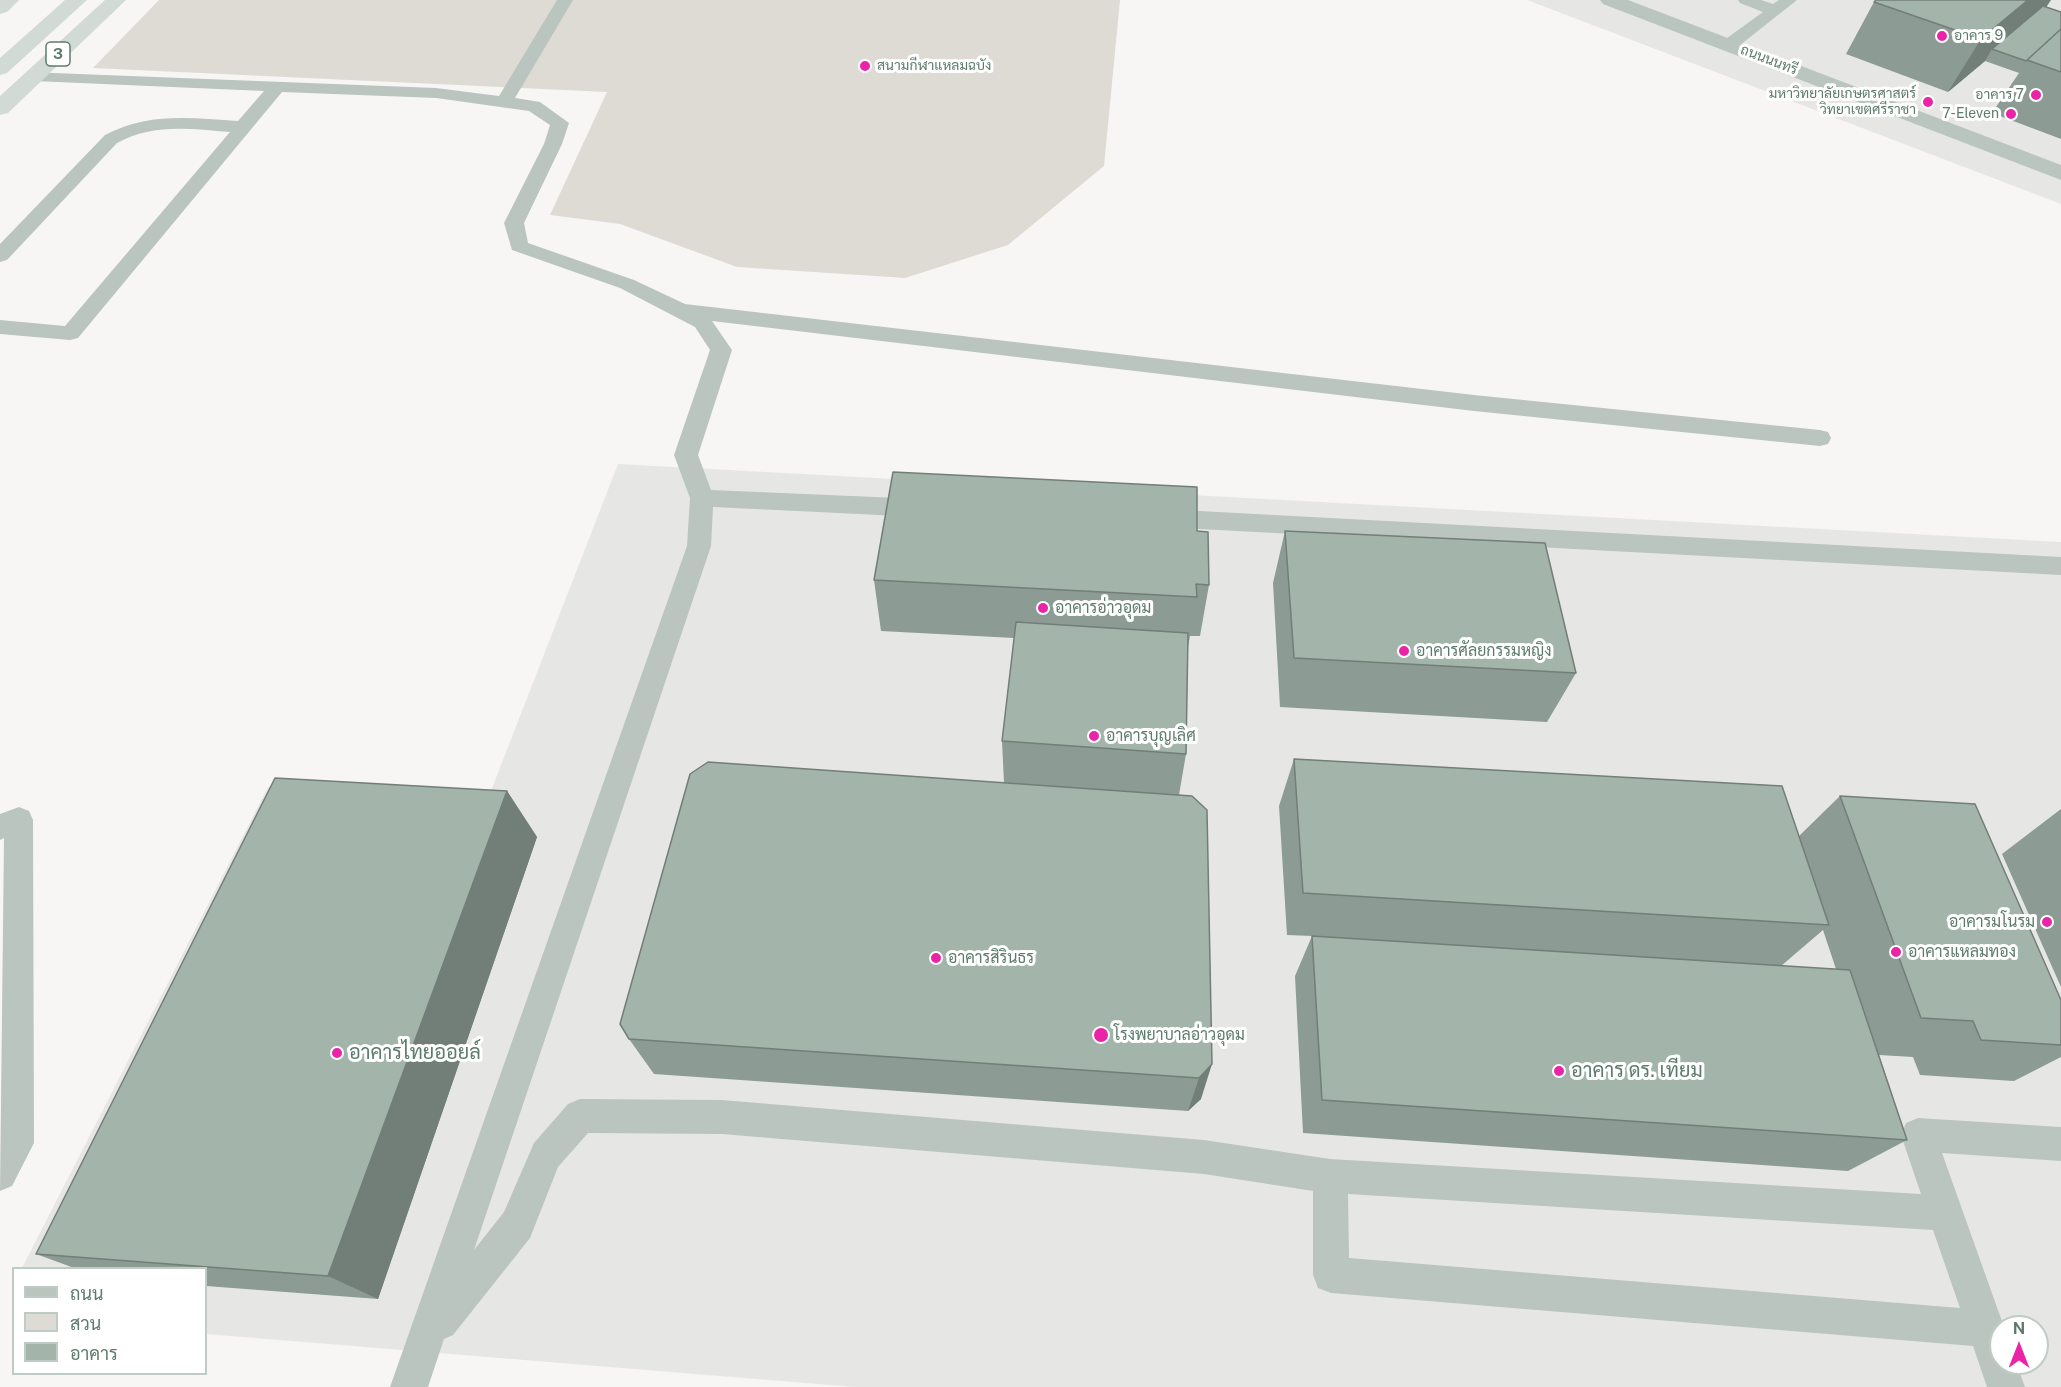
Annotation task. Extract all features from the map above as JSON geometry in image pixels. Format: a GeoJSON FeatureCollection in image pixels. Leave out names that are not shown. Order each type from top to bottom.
{"type":"FeatureCollection","features":[{"type":"Feature","properties":{"kind":"highway"},"geometry":{"type":"LineString","coordinates":[[0,8],[9,0]]}},
{"type":"Feature","properties":{"kind":"highway","name":"3"},"geometry":{"type":"LineString","coordinates":[[0,69],[77,0]]}},
{"type":"Feature","properties":{"kind":"highway","name":"3"},"geometry":{"type":"LineString","coordinates":[[0,108],[116,0]]}},
{"type":"Feature","properties":{"kind":"street","name":"ถนนนนทรี"},"geometry":{"type":"LineString","coordinates":[[1610,0],[2061,173]]}},
{"type":"Feature","properties":{"kind":"lane"},"geometry":{"type":"LineString","coordinates":[[504,102],[565,0]]}},
{"type":"Feature","properties":{"kind":"lane"},"geometry":{"type":"LineString","coordinates":[[1746,0],[1774,10]]}},
{"type":"Feature","properties":{"kind":"lane"},"geometry":{"type":"LineString","coordinates":[[1729,45],[1789,0]]}},
{"type":"Feature","properties":{"kind":"lane"},"geometry":{"type":"LineString","coordinates":[[34,76],[436,93],[534,106],[560,123],[553,144],[514,223],[519,246],[627,284],[681,311],[702,322],[722,350],[686,455],[702,498],[699,546],[409,1387]]}},
{"type":"Feature","properties":{"kind":"lane"},"geometry":{"type":"LineString","coordinates":[[0,327],[70,333],[276,88]]}},
{"type":"Feature","properties":{"kind":"lane"},"geometry":{"type":"LineString","coordinates":[[0,255],[111,139],[127,129],[149,123],[243,127]]}},
{"type":"Feature","properties":{"kind":"lane"},"geometry":{"type":"LineString","coordinates":[[681,311],[1474,403],[1820,438]]}},
{"type":"Feature","properties":{"kind":"lane"},"geometry":{"type":"LineString","coordinates":[[702,498],[949,509]]}},
{"type":"Feature","properties":{"kind":"lane"},"geometry":{"type":"LineString","coordinates":[[1137,517],[2061,566]]}},
{"type":"Feature","properties":{"kind":"lane"},"geometry":{"type":"LineString","coordinates":[[0,827],[19,820],[17,1143],[0,1174]]}},
{"type":"Feature","properties":{"kind":"lane"},"geometry":{"type":"LineString","coordinates":[[426,1338],[517,1225],[546,1155],[580,1116],[722,1117],[1204,1157],[1330,1176],[1946,1213]]}},
{"type":"Feature","properties":{"kind":"lane"},"geometry":{"type":"LineString","coordinates":[[2006,1387],[1918,1135],[2061,1144]]}},
{"type":"Feature","properties":{"kind":"lane"},"geometry":{"type":"LineString","coordinates":[[1330,1176],[1331,1275],[1986,1329]]}},
{"type":"Feature","properties":{"kind":"shaded area","name":"มหาวิทยาลัยเกษตรศาสตร์ วิทยาเขตศรีราชา"},"geometry":{"type":"Polygon","coordinates":[[[1527,0],[2061,0],[2061,204],[1527,0]]]}},
{"type":"Feature","properties":{"kind":"shaded area","name":"โรงพยาบาลอ่าวอุดม"},"geometry":{"type":"Polygon","coordinates":[[[618,464],[2061,542],[2061,1387],[854,1387],[207,1334],[207,1267],[23,1267],[268,787],[487,801],[618,464]]]}},
{"type":"Feature","properties":{"kind":"green space"},"geometry":{"type":"Polygon","coordinates":[[[159,0],[1120,0],[1104,166],[1008,245],[905,278],[737,267],[620,224],[550,215],[607,92],[93,68],[159,0]]]}},
{"type":"Feature","properties":{"kind":"building"},"geometry":{"type":"Polygon","coordinates":[[[1876,0],[2028,0],[1981,39],[1874,2],[1876,0]]]}},
{"type":"Feature","properties":{"kind":"building"},"geometry":{"type":"Polygon","coordinates":[[[2043,6],[2061,12],[2061,29],[2026,61],[1992,49],[2043,6]]]}},
{"type":"Feature","properties":{"kind":"building"},"geometry":{"type":"Polygon","coordinates":[[[2061,29],[2061,72],[2027,60],[2061,29]]]}},
{"type":"Feature","properties":{"kind":"building"},"geometry":{"type":"Polygon","coordinates":[[[893,472],[1197,487],[1197,531],[1208,532],[1209,585],[1196,584],[1197,597],[874,580],[893,472]]]}},
{"type":"Feature","properties":{"kind":"building"},"geometry":{"type":"Polygon","coordinates":[[[1285,531],[1545,543],[1576,673],[1294,658],[1285,531]]]}},
{"type":"Feature","properties":{"kind":"building"},"geometry":{"type":"Polygon","coordinates":[[[1016,622],[1188,633],[1186,754],[1002,741],[1016,622]]]}},
{"type":"Feature","properties":{"kind":"building"},"geometry":{"type":"Polygon","coordinates":[[[1294,759],[1782,786],[1829,925],[1303,893],[1294,759]]]}},
{"type":"Feature","properties":{"kind":"building","name":"อาคารสิรินธร"},"geometry":{"type":"Polygon","coordinates":[[[708,762],[1192,796],[1207,810],[1212,1064],[1199,1078],[629,1039],[620,1024],[690,774],[708,762]]]}},
{"type":"Feature","properties":{"kind":"building","name":"อาคารไทยออยล์"},"geometry":{"type":"Polygon","coordinates":[[[275,778],[507,791],[328,1276],[36,1254],[275,778]]]}},
{"type":"Feature","properties":{"kind":"building"},"geometry":{"type":"Polygon","coordinates":[[[1840,796],[1975,804],[2061,1000],[2061,1045],[1981,1040],[1973,1021],[1921,1018],[1840,796]]]}},
{"type":"Feature","properties":{"kind":"building","name":"อาคาร ดร. เทียม"},"geometry":{"type":"Polygon","coordinates":[[[1312,936],[1850,970],[1907,1140],[1322,1100],[1312,936]]]}},
{"type":"Feature","properties":{"kind":"place","name":"อาคาร 9"},"geometry":{"type":"Point","coordinates":[1942,36]}},
{"type":"Feature","properties":{"kind":"place","name":"สนามกีฬาแหลมฉบัง"},"geometry":{"type":"Point","coordinates":[865,66]}},
{"type":"Feature","properties":{"kind":"place","name":"อาคาร 7"},"geometry":{"type":"Point","coordinates":[2036,95]}},
{"type":"Feature","properties":{"kind":"place","name":"มหาวิทยาลัยเกษตรศาสตร์ วิทยาเขตศรีราชา"},"geometry":{"type":"Point","coordinates":[1928,102]}},
{"type":"Feature","properties":{"kind":"place","name":"7-Eleven"},"geometry":{"type":"Point","coordinates":[2011,114]}},
{"type":"Feature","properties":{"kind":"place","name":"อาคารอ่าวอุดม"},"geometry":{"type":"Point","coordinates":[1043,608]}},
{"type":"Feature","properties":{"kind":"place","name":"อาคารศัลยกรรมหญิง"},"geometry":{"type":"Point","coordinates":[1404,651]}},
{"type":"Feature","properties":{"kind":"place","name":"อาคารบุญเลิศ"},"geometry":{"type":"Point","coordinates":[1094,736]}},
{"type":"Feature","properties":{"kind":"place","name":"อาคารมโนรม"},"geometry":{"type":"Point","coordinates":[2047,922]}},
{"type":"Feature","properties":{"kind":"place","name":"อาคารแหลมทอง"},"geometry":{"type":"Point","coordinates":[1896,952]}},
{"type":"Feature","properties":{"kind":"place","name":"อาคารสิรินธร"},"geometry":{"type":"Point","coordinates":[936,958]}},
{"type":"Feature","properties":{"kind":"place","name":"โรงพยาบาลอ่าวอุดม"},"geometry":{"type":"Point","coordinates":[1101,1035]}},
{"type":"Feature","properties":{"kind":"place","name":"อาคารไทยออยล์"},"geometry":{"type":"Point","coordinates":[337,1053]}},
{"type":"Feature","properties":{"kind":"place","name":"อาคาร ดร. เทียม"},"geometry":{"type":"Point","coordinates":[1559,1071]}}]}
